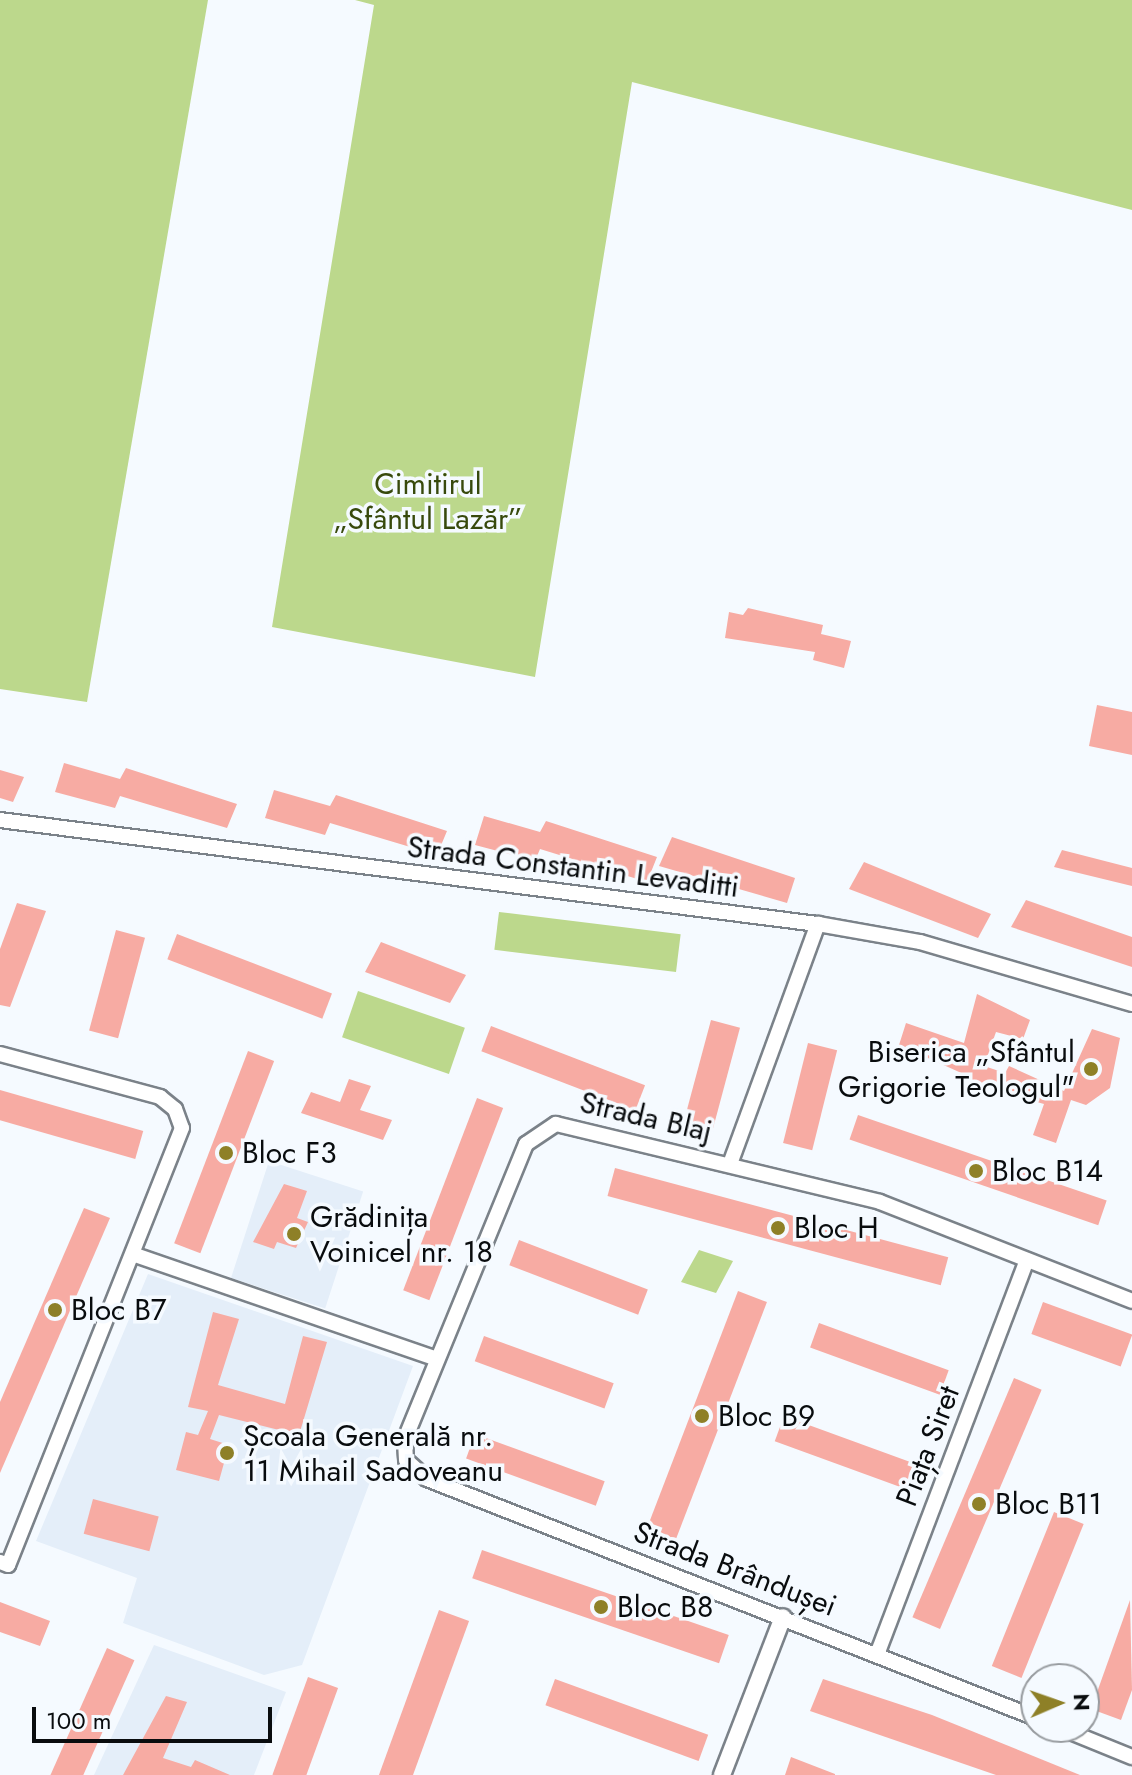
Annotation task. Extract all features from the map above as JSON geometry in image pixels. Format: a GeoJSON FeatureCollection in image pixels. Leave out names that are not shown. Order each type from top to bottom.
{"type":"FeatureCollection","features":[{"type":"Feature","properties":{"kind":"street","name":"Strada Constantin Levaditti"},"geometry":{"type":"LineString","coordinates":[[0,820],[818,924],[920,942],[1132,1004]]}},
{"type":"Feature","properties":{"kind":"street","name":"Strada Blaj"},"geometry":{"type":"LineString","coordinates":[[730,1164],[818,924]]}},
{"type":"Feature","properties":{"kind":"street"},"geometry":{"type":"LineString","coordinates":[[0,1054],[160,1097],[175,1109],[182,1128],[135,1255],[8,1565],[0,1562]]}},
{"type":"Feature","properties":{"kind":"street","name":"Strada Blaj"},"geometry":{"type":"LineString","coordinates":[[414,1471],[405,1439],[434,1358],[526,1144],[543,1131],[567,1123],[880,1202],[1132,1301]]}},
{"type":"Feature","properties":{"kind":"street"},"geometry":{"type":"LineString","coordinates":[[135,1255],[434,1358]]}},
{"type":"Feature","properties":{"kind":"street","name":"Piața Siret"},"geometry":{"type":"LineString","coordinates":[[878,1652],[1027,1260]]}},
{"type":"Feature","properties":{"kind":"street","name":"Strada Brândușei"},"geometry":{"type":"LineString","coordinates":[[414,1471],[878,1652],[1020,1711]]}},
{"type":"Feature","properties":{"kind":"street"},"geometry":{"type":"LineString","coordinates":[[722,1775],[783,1617]]}},
{"type":"Feature","properties":{"kind":"street"},"geometry":{"type":"LineString","coordinates":[[1097,1743],[1132,1757]]}},
{"type":"Feature","properties":{"kind":"shaded area","name":"Grădinița Voinicel nr. 18"},"geometry":{"type":"Polygon","coordinates":[[[269,1161],[363,1192],[325,1309],[231,1278],[269,1161]]]}},
{"type":"Feature","properties":{"kind":"shaded area","name":"Școala Generală nr. 11 Mihail Sadoveanu"},"geometry":{"type":"Polygon","coordinates":[[[148,1274],[413,1366],[302,1665],[264,1675],[123,1623],[137,1578],[36,1541],[148,1274]]]}},
{"type":"Feature","properties":{"kind":"shaded area"},"geometry":{"type":"Polygon","coordinates":[[[154,1645],[286,1692],[254,1775],[94,1775],[154,1645]]]}},
{"type":"Feature","properties":{"kind":"green space"},"geometry":{"type":"Polygon","coordinates":[[[0,0],[208,0],[87,702],[0,689],[0,0]]]}},
{"type":"Feature","properties":{"kind":"green space","name":"Cimitirul „Sfântul Lazăr”"},"geometry":{"type":"Polygon","coordinates":[[[355,0],[1132,0],[1132,210],[632,82],[535,677],[272,627],[374,5],[355,0]]]}},
{"type":"Feature","properties":{"kind":"green space"},"geometry":{"type":"Polygon","coordinates":[[[499,912],[681,934],[676,972],[494,950],[499,912]]]}},
{"type":"Feature","properties":{"kind":"green space"},"geometry":{"type":"Polygon","coordinates":[[[358,991],[465,1028],[449,1074],[342,1037],[358,991]]]}},
{"type":"Feature","properties":{"kind":"green space"},"geometry":{"type":"Polygon","coordinates":[[[699,1250],[733,1261],[716,1293],[681,1282],[699,1250]]]}},
{"type":"Feature","properties":{"kind":"building"},"geometry":{"type":"Polygon","coordinates":[[[748,608],[823,625],[821,634],[851,641],[844,668],[813,660],[815,652],[725,638],[729,612],[743,615],[748,608]]]}},
{"type":"Feature","properties":{"kind":"building"},"geometry":{"type":"Polygon","coordinates":[[[1097,705],[1132,712],[1132,755],[1089,746],[1097,705]]]}},
{"type":"Feature","properties":{"kind":"building"},"geometry":{"type":"Polygon","coordinates":[[[64,763],[120,779],[126,768],[237,804],[227,828],[120,796],[115,808],[55,792],[64,763]]]}},
{"type":"Feature","properties":{"kind":"building"},"geometry":{"type":"Polygon","coordinates":[[[0,770],[24,777],[13,802],[0,798],[0,770]]]}},
{"type":"Feature","properties":{"kind":"building"},"geometry":{"type":"Polygon","coordinates":[[[274,790],[330,806],[336,795],[447,831],[437,855],[330,823],[325,835],[265,818],[274,790]]]}},
{"type":"Feature","properties":{"kind":"building"},"geometry":{"type":"Polygon","coordinates":[[[484,816],[540,832],[546,821],[657,857],[647,882],[540,849],[535,861],[475,845],[484,816]]]}},
{"type":"Feature","properties":{"kind":"building"},"geometry":{"type":"Polygon","coordinates":[[[672,837],[795,878],[787,903],[659,866],[672,837]]]}},
{"type":"Feature","properties":{"kind":"building"},"geometry":{"type":"Polygon","coordinates":[[[1062,850],[1132,868],[1132,886],[1054,867],[1062,850]]]}},
{"type":"Feature","properties":{"kind":"building"},"geometry":{"type":"Polygon","coordinates":[[[864,862],[991,914],[978,938],[849,889],[864,862]]]}},
{"type":"Feature","properties":{"kind":"building"},"geometry":{"type":"Polygon","coordinates":[[[1026,900],[1132,937],[1132,967],[1011,927],[1026,900]]]}},
{"type":"Feature","properties":{"kind":"building"},"geometry":{"type":"Polygon","coordinates":[[[17,903],[46,911],[10,1007],[0,1005],[0,949],[17,903]]]}},
{"type":"Feature","properties":{"kind":"building"},"geometry":{"type":"Polygon","coordinates":[[[116,930],[145,938],[118,1038],[89,1030],[116,930]]]}},
{"type":"Feature","properties":{"kind":"building"},"geometry":{"type":"Polygon","coordinates":[[[177,934],[332,993],[322,1019],[167,959],[177,934]]]}},
{"type":"Feature","properties":{"kind":"building"},"geometry":{"type":"Polygon","coordinates":[[[381,942],[466,975],[450,1003],[365,972],[381,942]]]}},
{"type":"Feature","properties":{"kind":"building"},"geometry":{"type":"Polygon","coordinates":[[[977,994],[1030,1020],[1023,1039],[996,1032],[984,1066],[1005,1073],[1009,1066],[1064,1091],[1092,1029],[1120,1038],[1110,1088],[1086,1105],[1071,1100],[1056,1143],[1033,1135],[1044,1104],[965,1082],[968,1076],[899,1045],[906,1023],[964,1043],[977,994]]]}},
{"type":"Feature","properties":{"kind":"building"},"geometry":{"type":"Polygon","coordinates":[[[711,1020],[740,1028],[713,1128],[684,1120],[711,1020]]]}},
{"type":"Feature","properties":{"kind":"building"},"geometry":{"type":"Polygon","coordinates":[[[491,1026],[645,1085],[635,1110],[481,1051],[491,1026]]]}},
{"type":"Feature","properties":{"kind":"building"},"geometry":{"type":"Polygon","coordinates":[[[808,1043],[837,1050],[812,1150],[783,1143],[808,1043]]]}},
{"type":"Feature","properties":{"kind":"building","name":"Bloc F3"},"geometry":{"type":"Polygon","coordinates":[[[248,1051],[274,1061],[200,1253],[174,1243],[248,1051]]]}},
{"type":"Feature","properties":{"kind":"building"},"geometry":{"type":"Polygon","coordinates":[[[349,1079],[371,1086],[360,1110],[392,1120],[383,1140],[301,1113],[311,1092],[340,1102],[349,1079]]]}},
{"type":"Feature","properties":{"kind":"building"},"geometry":{"type":"Polygon","coordinates":[[[0,1090],[143,1131],[135,1159],[0,1120],[0,1090]]]}},
{"type":"Feature","properties":{"kind":"building"},"geometry":{"type":"Polygon","coordinates":[[[477,1098],[503,1108],[429,1300],[403,1290],[477,1098]]]}},
{"type":"Feature","properties":{"kind":"building","name":"Bloc B14"},"geometry":{"type":"Polygon","coordinates":[[[858,1115],[1107,1201],[1098,1225],[850,1140],[858,1115]]]}},
{"type":"Feature","properties":{"kind":"building","name":"Bloc H"},"geometry":{"type":"Polygon","coordinates":[[[615,1168],[948,1257],[941,1285],[607,1196],[615,1168]]]}},
{"type":"Feature","properties":{"kind":"building"},"geometry":{"type":"Polygon","coordinates":[[[284,1184],[307,1191],[297,1218],[308,1222],[296,1248],[277,1242],[274,1249],[253,1242],[284,1184]]]}},
{"type":"Feature","properties":{"kind":"building","name":"Bloc B7"},"geometry":{"type":"Polygon","coordinates":[[[84,1208],[110,1218],[0,1473],[0,1402],[84,1208]]]}},
{"type":"Feature","properties":{"kind":"building"},"geometry":{"type":"Polygon","coordinates":[[[519,1240],[648,1289],[638,1315],[509,1265],[519,1240]]]}},
{"type":"Feature","properties":{"kind":"building","name":"Bloc B9"},"geometry":{"type":"Polygon","coordinates":[[[738,1291],[767,1302],[674,1545],[645,1534],[738,1291]]]}},
{"type":"Feature","properties":{"kind":"building"},"geometry":{"type":"Polygon","coordinates":[[[1043,1302],[1132,1334],[1121,1366],[1031,1334],[1043,1302]]]}},
{"type":"Feature","properties":{"kind":"building"},"geometry":{"type":"Polygon","coordinates":[[[213,1312],[239,1319],[218,1385],[285,1404],[303,1336],[327,1342],[299,1435],[219,1415],[210,1439],[229,1445],[219,1481],[176,1470],[186,1432],[198,1435],[208,1411],[188,1407],[213,1312]]]}},
{"type":"Feature","properties":{"kind":"building"},"geometry":{"type":"Polygon","coordinates":[[[819,1323],[949,1370],[940,1395],[810,1347],[819,1323]]]}},
{"type":"Feature","properties":{"kind":"building"},"geometry":{"type":"Polygon","coordinates":[[[484,1336],[614,1383],[604,1409],[475,1361],[484,1336]]]}},
{"type":"Feature","properties":{"kind":"building","name":"Bloc B11"},"geometry":{"type":"Polygon","coordinates":[[[1014,1378],[1042,1390],[940,1629],[912,1617],[1014,1378]]]}},
{"type":"Feature","properties":{"kind":"building"},"geometry":{"type":"Polygon","coordinates":[[[784,1416],[914,1463],[904,1489],[775,1441],[784,1416]]]}},
{"type":"Feature","properties":{"kind":"building"},"geometry":{"type":"Polygon","coordinates":[[[475,1434],[605,1481],[596,1506],[466,1458],[475,1434]]]}},
{"type":"Feature","properties":{"kind":"building"},"geometry":{"type":"Polygon","coordinates":[[[93,1499],[159,1517],[149,1551],[84,1534],[93,1499]]]}},
{"type":"Feature","properties":{"kind":"building"},"geometry":{"type":"Polygon","coordinates":[[[1054,1512],[1084,1524],[1028,1663],[1020,1663],[1020,1677],[992,1666],[1054,1512]]]}},
{"type":"Feature","properties":{"kind":"building","name":"Bloc B8"},"geometry":{"type":"Polygon","coordinates":[[[482,1550],[729,1635],[719,1663],[472,1578],[482,1550]]]}},
{"type":"Feature","properties":{"kind":"building"},"geometry":{"type":"Polygon","coordinates":[[[1130,1600],[1132,1690],[1121,1720],[1100,1712],[1100,1684],[1130,1600]]]}},
{"type":"Feature","properties":{"kind":"building"},"geometry":{"type":"Polygon","coordinates":[[[0,1602],[50,1621],[40,1646],[0,1632],[0,1602]]]}},
{"type":"Feature","properties":{"kind":"building"},"geometry":{"type":"Polygon","coordinates":[[[439,1610],[469,1621],[413,1775],[379,1775],[439,1610]]]}},
{"type":"Feature","properties":{"kind":"building"},"geometry":{"type":"Polygon","coordinates":[[[107,1648],[134,1660],[83,1775],[50,1775],[107,1648]]]}},
{"type":"Feature","properties":{"kind":"building"},"geometry":{"type":"Polygon","coordinates":[[[308,1677],[338,1688],[306,1775],[272,1775],[308,1677]]]}},
{"type":"Feature","properties":{"kind":"building"},"geometry":{"type":"Polygon","coordinates":[[[555,1679],[708,1735],[699,1761],[545,1705],[555,1679]]]}},
{"type":"Feature","properties":{"kind":"building"},"geometry":{"type":"Polygon","coordinates":[[[823,1679],[932,1715],[1080,1775],[996,1775],[810,1711],[823,1679]]]}},
{"type":"Feature","properties":{"kind":"building"},"geometry":{"type":"Polygon","coordinates":[[[166,1696],[187,1702],[163,1758],[191,1767],[195,1760],[230,1775],[123,1775],[166,1696]]]}},
{"type":"Feature","properties":{"kind":"building"},"geometry":{"type":"Polygon","coordinates":[[[791,1757],[835,1774],[835,1775],[785,1775],[791,1757]]]}},
{"type":"Feature","properties":{"kind":"place","name":"Biserica „Sfântul Grigorie Teologul\""},"geometry":{"type":"Point","coordinates":[1091,1069]}},
{"type":"Feature","properties":{"kind":"place","name":"Bloc F3"},"geometry":{"type":"Point","coordinates":[226,1153]}},
{"type":"Feature","properties":{"kind":"place","name":"Bloc B14"},"geometry":{"type":"Point","coordinates":[976,1171]}},
{"type":"Feature","properties":{"kind":"place","name":"Bloc H"},"geometry":{"type":"Point","coordinates":[778,1228]}},
{"type":"Feature","properties":{"kind":"place","name":"Grădinița Voinicel nr. 18"},"geometry":{"type":"Point","coordinates":[294,1234]}},
{"type":"Feature","properties":{"kind":"place","name":"Bloc B7"},"geometry":{"type":"Point","coordinates":[55,1310]}},
{"type":"Feature","properties":{"kind":"place","name":"Bloc B9"},"geometry":{"type":"Point","coordinates":[702,1416]}},
{"type":"Feature","properties":{"kind":"place","name":"Școala Generală nr. 11 Mihail Sadoveanu"},"geometry":{"type":"Point","coordinates":[227,1453]}},
{"type":"Feature","properties":{"kind":"place","name":"Bloc B11"},"geometry":{"type":"Point","coordinates":[979,1504]}},
{"type":"Feature","properties":{"kind":"place","name":"Bloc B8"},"geometry":{"type":"Point","coordinates":[601,1607]}}]}
